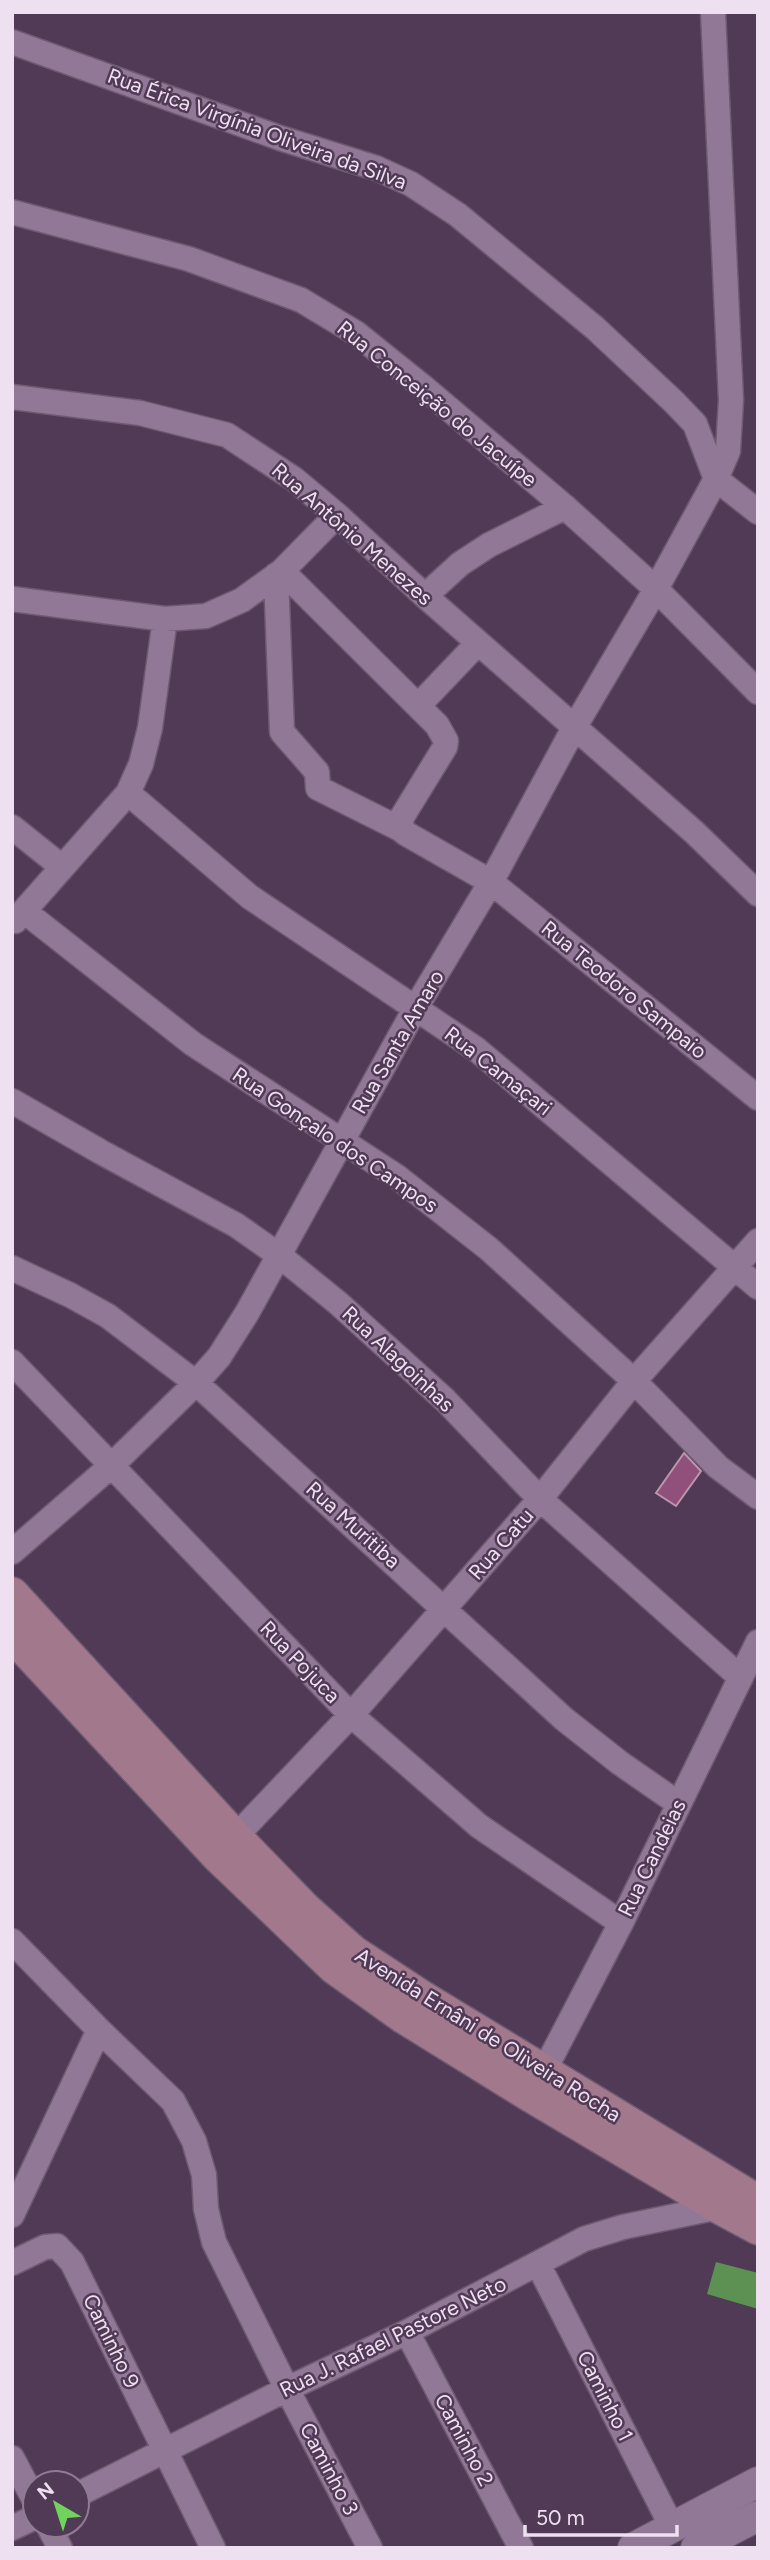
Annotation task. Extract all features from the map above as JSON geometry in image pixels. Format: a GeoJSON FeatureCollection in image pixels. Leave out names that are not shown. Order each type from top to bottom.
{"type":"FeatureCollection","features":[{"type":"Feature","properties":{"kind":"main road","name":"Avenida Ernâni de Oliveira Rocha"},"geometry":{"type":"LineString","coordinates":[[12,1594],[234,1838],[305,1909],[353,1952],[544,2073],[758,2202]]}},
{"type":"Feature","properties":{"kind":"main road","name":"Avenida Ernâni de Oliveira Rocha"},"geometry":{"type":"LineString","coordinates":[[12,1635],[217,1855],[334,1967],[404,2017],[758,2228]]}},
{"type":"Feature","properties":{"kind":"street","name":"Rua Santa Amaro"},"geometry":{"type":"LineString","coordinates":[[12,1552],[111,1466],[219,1357],[281,1256],[342,1140],[656,589],[729,452],[731,400],[713,12]]}},
{"type":"Feature","properties":{"kind":"street","name":"Rua Érica Virgínia Oliveira da Silva"},"geometry":{"type":"LineString","coordinates":[[12,42],[280,138],[376,168],[411,184],[457,215],[595,328],[674,402],[695,424],[716,479]]}},
{"type":"Feature","properties":{"kind":"street","name":"Rua Conceição do Jacuípe"},"geometry":{"type":"LineString","coordinates":[[12,212],[189,259],[301,300],[356,333],[565,507],[656,589],[758,692]]}},
{"type":"Feature","properties":{"kind":"street","name":"Rua Antônio Menezes"},"geometry":{"type":"LineString","coordinates":[[12,397],[140,413],[227,435],[294,480],[337,515],[425,596],[694,832],[758,894]]}},
{"type":"Feature","properties":{"kind":"street"},"geometry":{"type":"LineString","coordinates":[[716,479],[758,512]]}},
{"type":"Feature","properties":{"kind":"street"},"geometry":{"type":"LineString","coordinates":[[425,596],[460,564],[489,545],[565,507]]}},
{"type":"Feature","properties":{"kind":"street"},"geometry":{"type":"LineString","coordinates":[[12,599],[165,619],[206,616],[242,600],[279,573],[337,515]]}},
{"type":"Feature","properties":{"kind":"street"},"geometry":{"type":"LineString","coordinates":[[279,573],[437,725],[446,741],[445,747],[402,817],[400,829]]}},
{"type":"Feature","properties":{"kind":"street","name":"Rua Teodoro Sampaio"},"geometry":{"type":"LineString","coordinates":[[279,573],[282,732],[317,772],[318,788],[400,829],[491,882],[758,1098]]}},
{"type":"Feature","properties":{"kind":"street"},"geometry":{"type":"LineString","coordinates":[[18,917],[128,793],[141,764],[150,728],[165,619]]}},
{"type":"Feature","properties":{"kind":"street"},"geometry":{"type":"LineString","coordinates":[[418,706],[478,643]]}},
{"type":"Feature","properties":{"kind":"street","name":"Rua Camaçari"},"geometry":{"type":"LineString","coordinates":[[128,793],[250,897],[476,1049],[758,1287]]}},
{"type":"Feature","properties":{"kind":"street"},"geometry":{"type":"LineString","coordinates":[[12,827],[62,867]]}},
{"type":"Feature","properties":{"kind":"street","name":"Rua Gonçalo dos Campos"},"geometry":{"type":"LineString","coordinates":[[18,917],[193,1044],[396,1177],[489,1249],[634,1381],[718,1467],[758,1497]]}},
{"type":"Feature","properties":{"kind":"street","name":"Rua Alagoinhas"},"geometry":{"type":"LineString","coordinates":[[12,1101],[236,1225],[281,1256],[338,1303],[444,1400],[540,1499],[740,1677]]}},
{"type":"Feature","properties":{"kind":"street","name":"Rua Catu"},"geometry":{"type":"LineString","coordinates":[[234,1838],[351,1714],[445,1608],[540,1499],[634,1381],[758,1241]]}},
{"type":"Feature","properties":{"kind":"street","name":"Rua Muritiba"},"geometry":{"type":"LineString","coordinates":[[12,1268],[108,1316],[196,1383],[564,1718],[620,1763],[679,1804]]}},
{"type":"Feature","properties":{"kind":"street","name":"Rua Pojuca"},"geometry":{"type":"LineString","coordinates":[[12,1362],[351,1714],[479,1826],[621,1923]]}},
{"type":"Feature","properties":{"kind":"street","name":"Rua Candeias"},"geometry":{"type":"LineString","coordinates":[[544,2073],[621,1923],[758,1642]]}},
{"type":"Feature","properties":{"kind":"street","name":"Caminho 3"},"geometry":{"type":"LineString","coordinates":[[12,1941],[173,2101],[194,2141],[204,2175],[206,2209],[214,2242],[370,2548]]}},
{"type":"Feature","properties":{"kind":"street"},"geometry":{"type":"LineString","coordinates":[[12,2215],[99,2030]]}},
{"type":"Feature","properties":{"kind":"street","name":"Rua J. Rafael Pastore Neto"},"geometry":{"type":"LineString","coordinates":[[91,2489],[287,2389],[407,2333],[584,2239],[623,2227],[719,2207]]}},
{"type":"Feature","properties":{"kind":"street","name":"Caminho 9"},"geometry":{"type":"LineString","coordinates":[[12,2263],[45,2247],[57,2246],[72,2262],[165,2451]]}},
{"type":"Feature","properties":{"kind":"street","name":"Caminho 1"},"geometry":{"type":"LineString","coordinates":[[538,2264],[672,2527]]}},
{"type":"Feature","properties":{"kind":"street","name":"Caminho 2"},"geometry":{"type":"LineString","coordinates":[[407,2333],[521,2548]]}},
{"type":"Feature","properties":{"kind":"street"},"geometry":{"type":"LineString","coordinates":[[165,2451],[213,2548]]}},
{"type":"Feature","properties":{"kind":"street"},"geometry":{"type":"LineString","coordinates":[[12,2458],[21,2475]]}},
{"type":"Feature","properties":{"kind":"street"},"geometry":{"type":"LineString","coordinates":[[633,2548],[758,2482]]}},
{"type":"Feature","properties":{"kind":"street"},"geometry":{"type":"LineString","coordinates":[[696,2548],[758,2515]]}},
{"type":"Feature","properties":{"kind":"shaded area"},"geometry":{"type":"Polygon","coordinates":[[[716,2262],[758,2273],[758,2309],[707,2294],[716,2262]]]}},
{"type":"Feature","properties":{"kind":"building"},"geometry":{"type":"Polygon","coordinates":[[[684,1453],[701,1471],[676,1506],[656,1493],[684,1453]]]}}]}
